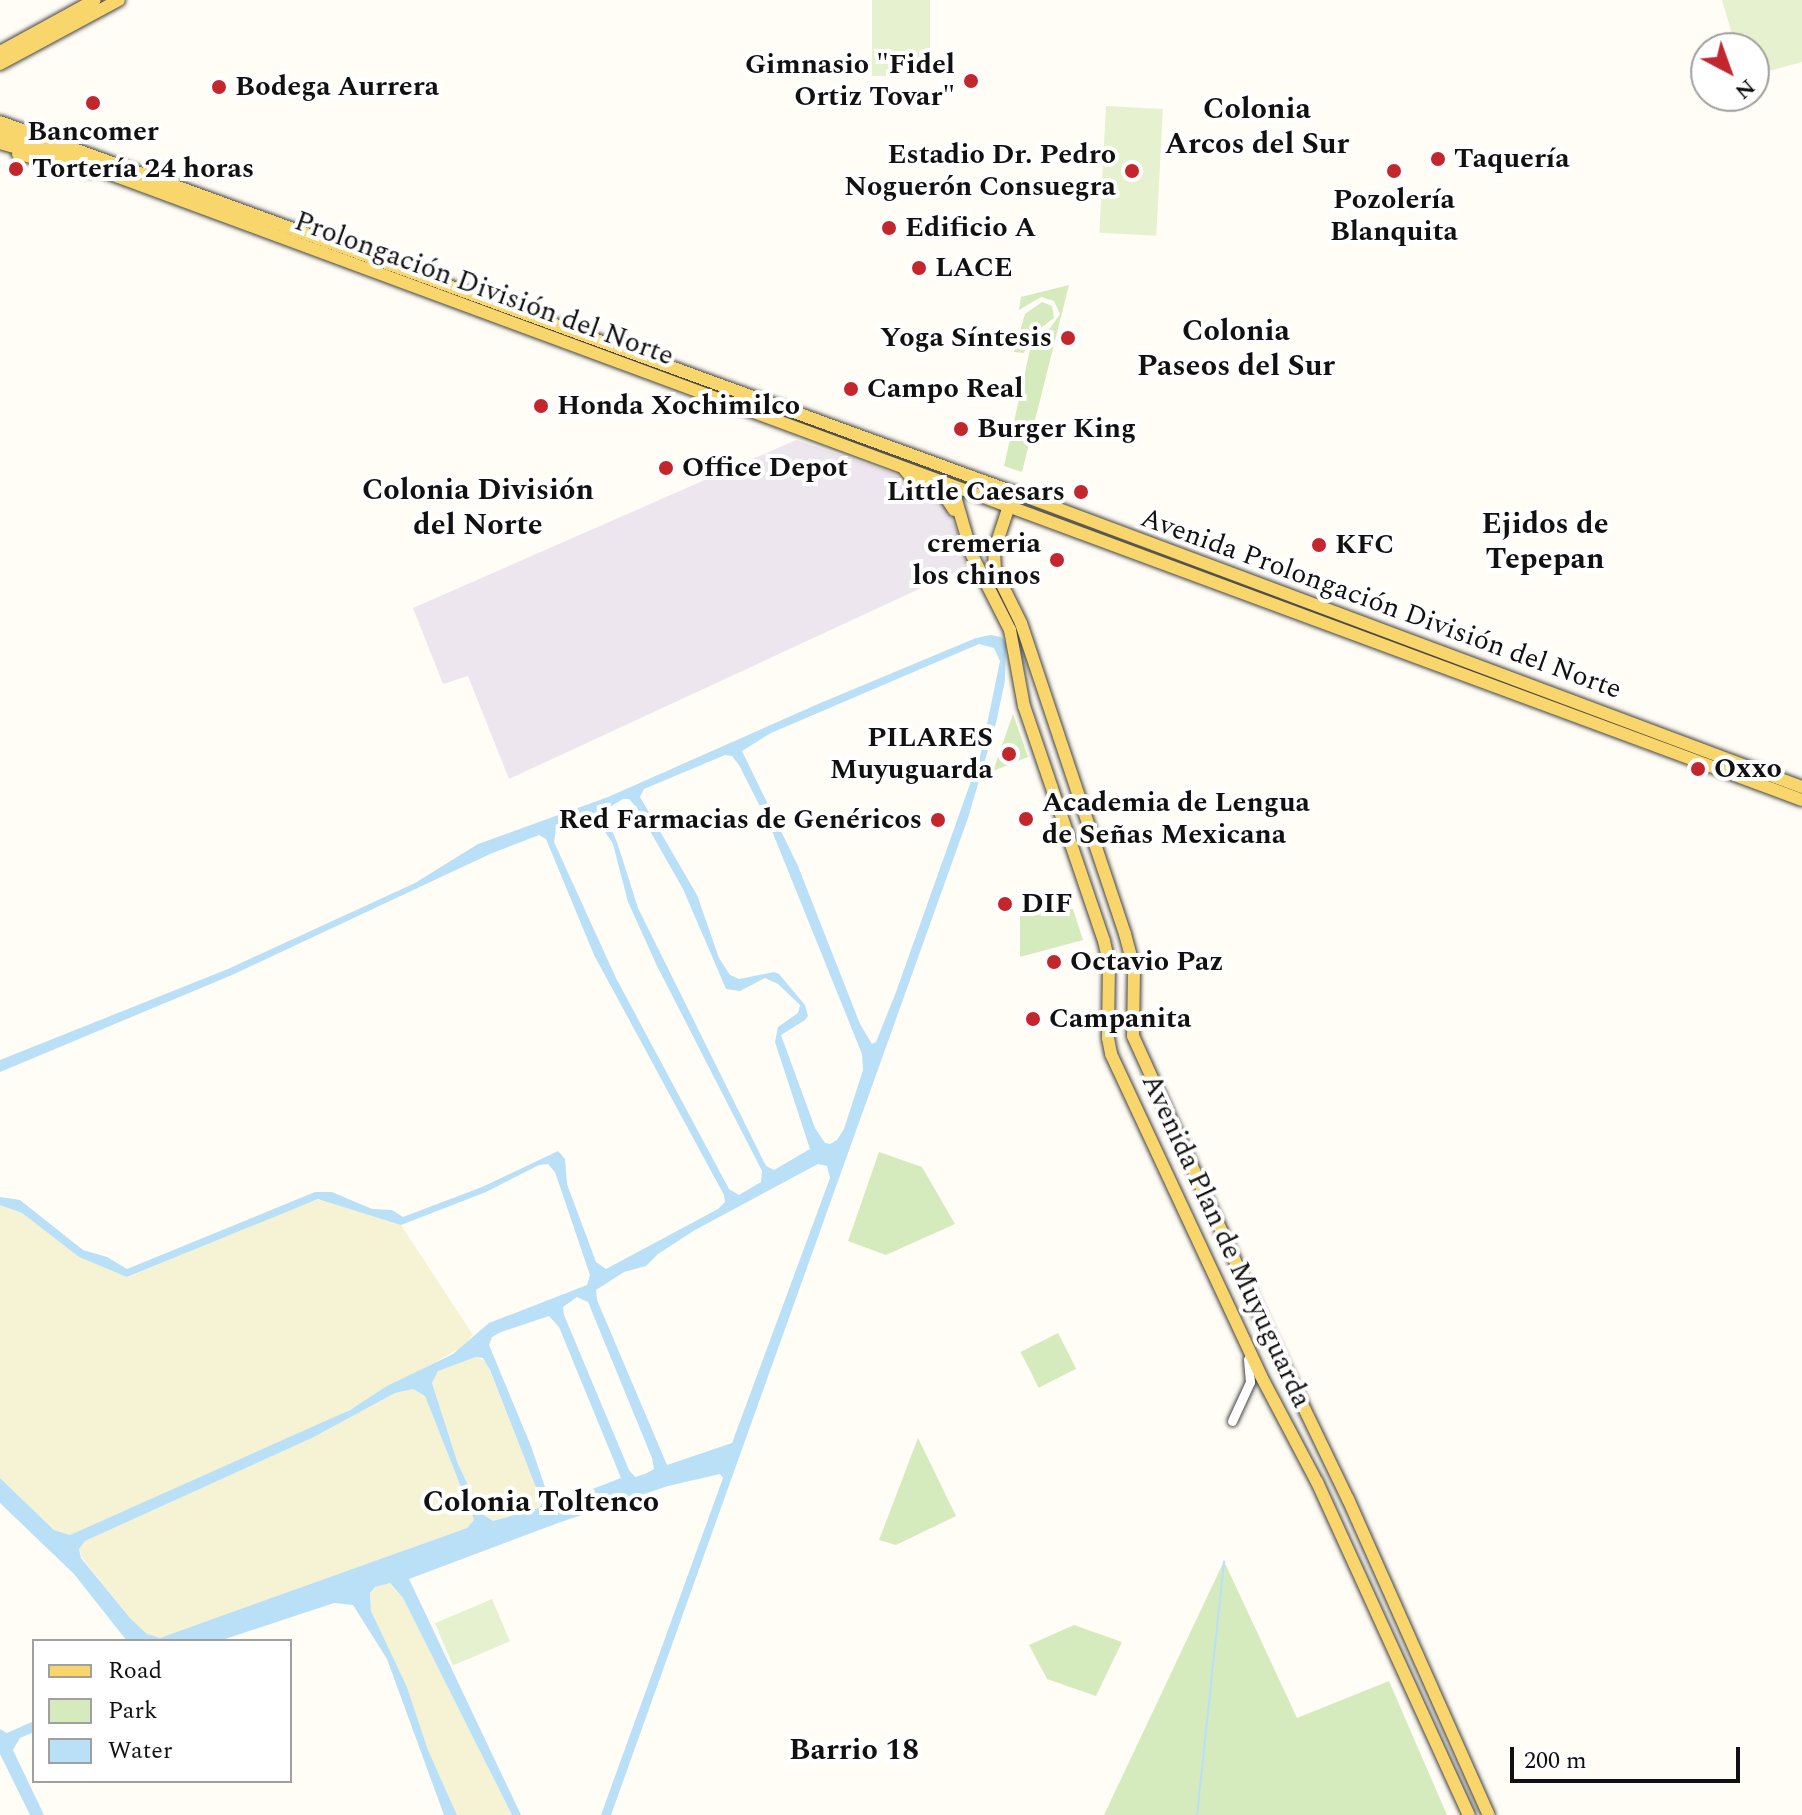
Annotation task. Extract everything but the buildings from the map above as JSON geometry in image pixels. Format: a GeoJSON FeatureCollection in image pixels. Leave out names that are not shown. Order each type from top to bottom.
{"type":"FeatureCollection","features":[{"type":"Feature","properties":{"kind":"main road"},"geometry":{"type":"LineString","coordinates":[[0,52],[95,0]]}},
{"type":"Feature","properties":{"kind":"main road"},"geometry":{"type":"LineString","coordinates":[[0,64],[119,0]]}},
{"type":"Feature","properties":{"kind":"main road","name":"Prolongación División del Norte"},"geometry":{"type":"LineString","coordinates":[[0,122],[943,467]]}},
{"type":"Feature","properties":{"kind":"main road","name":"Prolongación División del Norte"},"geometry":{"type":"LineString","coordinates":[[0,133],[952,486]]}},
{"type":"Feature","properties":{"kind":"main road"},"geometry":{"type":"LineString","coordinates":[[0,146],[83,164],[89,161],[182,194],[205,197]]}},
{"type":"Feature","properties":{"kind":"main road"},"geometry":{"type":"LineString","coordinates":[[0,146],[80,171],[100,170]]}},
{"type":"Feature","properties":{"kind":"main road"},"geometry":{"type":"LineString","coordinates":[[808,434],[816,421]]}},
{"type":"Feature","properties":{"kind":"main road","name":"Avenida Prolongación División del Norte"},"geometry":{"type":"LineString","coordinates":[[943,467],[1802,787]]}},
{"type":"Feature","properties":{"kind":"main road"},"geometry":{"type":"LineString","coordinates":[[905,469],[917,484],[948,499],[959,520]]}},
{"type":"Feature","properties":{"kind":"main road","name":"Avenida Prolongación División del Norte"},"geometry":{"type":"LineString","coordinates":[[952,486],[1802,800]]}},
{"type":"Feature","properties":{"kind":"main road","name":"Avenida Plan de Muyuguarda"},"geometry":{"type":"LineString","coordinates":[[952,486],[959,520],[987,589],[1010,630],[1024,706],[1104,941],[1109,962],[1108,1038],[1111,1054],[1240,1332],[1317,1482],[1469,1815]]}},
{"type":"Feature","properties":{"kind":"main road","name":"Avenida Plan de Muyuguarda"},"geometry":{"type":"LineString","coordinates":[[1009,506],[994,551],[995,570],[1021,623],[1125,934],[1134,968],[1133,1036],[1267,1331],[1348,1499],[1489,1815]]}},
{"type":"Feature","properties":{"kind":"street"},"geometry":{"type":"LineString","coordinates":[[943,467],[952,486]]}},
{"type":"Feature","properties":{"kind":"street"},"geometry":{"type":"LineString","coordinates":[[1009,506],[1015,494]]}},
{"type":"Feature","properties":{"kind":"street"},"geometry":{"type":"LineString","coordinates":[[1232,1421],[1252,1375],[1240,1332]]}},
{"type":"Feature","properties":{"kind":"shaded area"},"geometry":{"type":"Polygon","coordinates":[[[796,440],[896,474],[908,489],[945,503],[971,565],[509,779],[468,676],[443,684],[413,608],[796,440]]]}},
{"type":"Feature","properties":{"kind":"shaded area"},"geometry":{"type":"Polygon","coordinates":[[[325,1198],[401,1225],[473,1335],[464,1346],[338,1416],[70,1535],[54,1530],[0,1478],[0,1205],[22,1213],[79,1257],[128,1277],[306,1203],[325,1198]]]}},
{"type":"Feature","properties":{"kind":"shaded area"},"geometry":{"type":"Polygon","coordinates":[[[476,1357],[486,1361],[541,1500],[539,1508],[492,1521],[482,1514],[458,1464],[432,1383],[438,1371],[476,1357]]]}},
{"type":"Feature","properties":{"kind":"shaded area"},"geometry":{"type":"Polygon","coordinates":[[[413,1389],[425,1396],[474,1520],[467,1528],[160,1639],[147,1634],[130,1618],[82,1558],[79,1549],[85,1541],[312,1438],[395,1393],[413,1389]]]}},
{"type":"Feature","properties":{"kind":"shaded area"},"geometry":{"type":"Polygon","coordinates":[[[389,1583],[403,1598],[512,1815],[457,1815],[428,1750],[407,1687],[371,1611],[370,1593],[375,1587],[389,1583]]]}},
{"type":"Feature","properties":{"kind":"green space"},"geometry":{"type":"Polygon","coordinates":[[[872,0],[930,0],[930,76],[872,76],[872,0]]]}},
{"type":"Feature","properties":{"kind":"green space"},"geometry":{"type":"Polygon","coordinates":[[[1722,0],[1802,0],[1802,62],[1770,71],[1770,32],[1731,32],[1722,0]]]}},
{"type":"Feature","properties":{"kind":"green space","name":"Estadio Dr. Pedro Noguerón Consuegra"},"geometry":{"type":"Polygon","coordinates":[[[1106,106],[1163,109],[1156,236],[1099,233],[1106,106]]]}},
{"type":"Feature","properties":{"kind":"green space"},"geometry":{"type":"Polygon","coordinates":[[[1069,285],[1022,472],[1004,466],[1032,341],[1051,327],[1060,314],[1054,301],[1041,297],[1019,310],[1021,297],[1069,285]]]}},
{"type":"Feature","properties":{"kind":"green space"},"geometry":{"type":"Polygon","coordinates":[[[1042,302],[1052,306],[1054,318],[1030,336],[1024,353],[1014,352],[1025,314],[1042,302]]]}},
{"type":"Feature","properties":{"kind":"green space"},"geometry":{"type":"Polygon","coordinates":[[[1013,714],[1028,757],[993,771],[1013,714]]]}},
{"type":"Feature","properties":{"kind":"green space"},"geometry":{"type":"Polygon","coordinates":[[[1069,897],[1083,940],[1020,957],[1020,911],[1069,897]]]}},
{"type":"Feature","properties":{"kind":"green space"},"geometry":{"type":"Polygon","coordinates":[[[879,1152],[922,1167],[955,1224],[886,1255],[848,1241],[879,1152]]]}},
{"type":"Feature","properties":{"kind":"green space"},"geometry":{"type":"Polygon","coordinates":[[[1058,1333],[1076,1369],[1039,1388],[1021,1352],[1058,1333]]]}},
{"type":"Feature","properties":{"kind":"green space"},"geometry":{"type":"Polygon","coordinates":[[[918,1438],[956,1516],[896,1545],[879,1540],[918,1438]]]}},
{"type":"Feature","properties":{"kind":"green space"},"geometry":{"type":"Polygon","coordinates":[[[1224,1561],[1297,1718],[1389,1681],[1447,1815],[1104,1815],[1224,1561]]]}},
{"type":"Feature","properties":{"kind":"green space"},"geometry":{"type":"Polygon","coordinates":[[[492,1599],[510,1641],[453,1666],[435,1623],[492,1599]]]}},
{"type":"Feature","properties":{"kind":"green space"},"geometry":{"type":"Polygon","coordinates":[[[1074,1625],[1122,1642],[1096,1696],[1047,1679],[1029,1645],[1074,1625]]]}},
{"type":"Feature","properties":{"kind":"water"},"geometry":{"type":"Polygon","coordinates":[[[1001,637],[1006,644],[1005,681],[996,723],[968,818],[611,1815],[601,1815],[723,1478],[720,1474],[668,1486],[558,1523],[409,1579],[521,1815],[512,1815],[403,1598],[390,1583],[375,1587],[370,1593],[371,1611],[407,1687],[428,1750],[457,1815],[444,1815],[387,1659],[353,1605],[334,1603],[225,1639],[125,1639],[74,1574],[0,1503],[0,1478],[54,1530],[70,1535],[350,1410],[387,1386],[453,1354],[489,1323],[587,1285],[590,1275],[555,1172],[548,1164],[539,1165],[486,1192],[401,1225],[318,1199],[127,1277],[79,1257],[22,1213],[0,1205],[0,1197],[20,1200],[83,1250],[107,1257],[127,1269],[315,1192],[332,1192],[372,1209],[392,1210],[403,1217],[482,1187],[558,1151],[565,1159],[567,1184],[596,1262],[606,1269],[718,1209],[725,1202],[724,1195],[594,955],[546,839],[539,835],[490,854],[232,975],[0,1072],[0,1060],[228,969],[415,883],[478,844],[608,797],[976,638],[1001,637]],[[979,644],[771,733],[742,751],[798,866],[860,1024],[872,1044],[876,1042],[896,992],[981,753],[1000,661],[994,648],[979,644]],[[725,755],[644,789],[640,797],[697,895],[719,958],[730,975],[739,979],[774,972],[779,974],[805,1005],[808,1016],[805,1020],[781,1035],[815,1128],[825,1143],[830,1144],[844,1129],[863,1070],[862,1054],[770,826],[739,765],[732,756],[725,755]],[[623,799],[603,811],[617,842],[638,908],[766,1166],[774,1170],[810,1149],[775,1042],[778,1027],[798,1013],[800,1005],[778,984],[765,978],[740,991],[726,989],[683,889],[637,808],[629,799],[623,799]],[[593,813],[556,829],[554,842],[616,978],[729,1189],[739,1195],[761,1182],[762,1171],[657,966],[628,902],[613,844],[593,813]],[[818,1164],[695,1230],[658,1254],[646,1266],[624,1272],[596,1290],[597,1300],[667,1465],[732,1443],[830,1178],[827,1166],[818,1164]],[[577,1297],[563,1307],[629,1470],[635,1477],[645,1474],[654,1469],[652,1458],[588,1302],[577,1297]],[[549,1316],[492,1337],[489,1345],[548,1496],[556,1503],[621,1478],[559,1327],[549,1316]],[[476,1357],[438,1371],[432,1383],[458,1464],[482,1514],[493,1521],[539,1508],[542,1503],[483,1358],[476,1357]],[[413,1389],[395,1393],[312,1438],[85,1541],[79,1549],[81,1558],[130,1618],[147,1634],[160,1638],[467,1528],[474,1520],[425,1396],[413,1389]]]}},
{"type":"Feature","properties":{"kind":"water"},"geometry":{"type":"Polygon","coordinates":[[[32,1722],[32,1733],[20,1738],[13,1750],[44,1815],[30,1815],[0,1754],[0,1729],[7,1733],[32,1722]]]}},
{"type":"Feature","properties":{"kind":"waterway"},"geometry":{"type":"LineString","coordinates":[[1197,1815],[1224,1561]]}},
{"type":"Feature","properties":{"kind":"place","name":"Gimnasio \"Fidel Ortiz Tovar\""},"geometry":{"type":"Point","coordinates":[971,81]}},
{"type":"Feature","properties":{"kind":"place","name":"Bodega Aurrera"},"geometry":{"type":"Point","coordinates":[219,87]}},
{"type":"Feature","properties":{"kind":"place","name":"Bancomer"},"geometry":{"type":"Point","coordinates":[93,103]}},
{"type":"Feature","properties":{"kind":"place","name":"Taquería"},"geometry":{"type":"Point","coordinates":[1438,159]}},
{"type":"Feature","properties":{"kind":"place","name":"Tortería 24 horas"},"geometry":{"type":"Point","coordinates":[16,169]}},
{"type":"Feature","properties":{"kind":"place","name":"Estadio Dr. Pedro Noguerón Consuegra"},"geometry":{"type":"Point","coordinates":[1132,171]}},
{"type":"Feature","properties":{"kind":"place","name":"Pozolería Blanquita"},"geometry":{"type":"Point","coordinates":[1394,171]}},
{"type":"Feature","properties":{"kind":"place","name":"Edificio A"},"geometry":{"type":"Point","coordinates":[889,228]}},
{"type":"Feature","properties":{"kind":"place","name":"LACE"},"geometry":{"type":"Point","coordinates":[919,268]}},
{"type":"Feature","properties":{"kind":"place","name":"Yoga Síntesis"},"geometry":{"type":"Point","coordinates":[1068,338]}},
{"type":"Feature","properties":{"kind":"place","name":"Campo Real"},"geometry":{"type":"Point","coordinates":[851,389]}},
{"type":"Feature","properties":{"kind":"place","name":"Honda Xochimilco"},"geometry":{"type":"Point","coordinates":[541,406]}},
{"type":"Feature","properties":{"kind":"place","name":"Burger King"},"geometry":{"type":"Point","coordinates":[961,429]}},
{"type":"Feature","properties":{"kind":"place","name":"Office Depot"},"geometry":{"type":"Point","coordinates":[666,468]}},
{"type":"Feature","properties":{"kind":"place","name":"Little Caesars"},"geometry":{"type":"Point","coordinates":[1081,492]}},
{"type":"Feature","properties":{"kind":"place","name":"KFC"},"geometry":{"type":"Point","coordinates":[1319,545]}},
{"type":"Feature","properties":{"kind":"place","name":"cremeria los chinos"},"geometry":{"type":"Point","coordinates":[1057,560]}},
{"type":"Feature","properties":{"kind":"place","name":"PILARES Muyuguarda"},"geometry":{"type":"Point","coordinates":[1009,754]}},
{"type":"Feature","properties":{"kind":"place","name":"Oxxo"},"geometry":{"type":"Point","coordinates":[1698,769]}},
{"type":"Feature","properties":{"kind":"place","name":"Academia de Lengua de Señas Mexicana"},"geometry":{"type":"Point","coordinates":[1026,819]}},
{"type":"Feature","properties":{"kind":"place","name":"Red Farmacias de Genéricos"},"geometry":{"type":"Point","coordinates":[938,820]}},
{"type":"Feature","properties":{"kind":"place","name":"DIF"},"geometry":{"type":"Point","coordinates":[1005,904]}},
{"type":"Feature","properties":{"kind":"place","name":"Octavio Paz"},"geometry":{"type":"Point","coordinates":[1054,962]}},
{"type":"Feature","properties":{"kind":"place","name":"Campanita"},"geometry":{"type":"Point","coordinates":[1033,1019]}},
{"type":"Feature","properties":{"kind":"district","name":"Colonia Arcos del Sur"},"geometry":{"type":"Point","coordinates":[1257,126]}},
{"type":"Feature","properties":{"kind":"district","name":"Colonia Paseos del Sur"},"geometry":{"type":"Point","coordinates":[1236,348]}},
{"type":"Feature","properties":{"kind":"district","name":"Colonia División del Norte"},"geometry":{"type":"Point","coordinates":[478,507]}},
{"type":"Feature","properties":{"kind":"district","name":"Ejidos de Tepepan"},"geometry":{"type":"Point","coordinates":[1545,541]}},
{"type":"Feature","properties":{"kind":"district","name":"Colonia Toltenco"},"geometry":{"type":"Point","coordinates":[541,1502]}},
{"type":"Feature","properties":{"kind":"district","name":"Barrio 18"},"geometry":{"type":"Point","coordinates":[854,1750]}}]}
